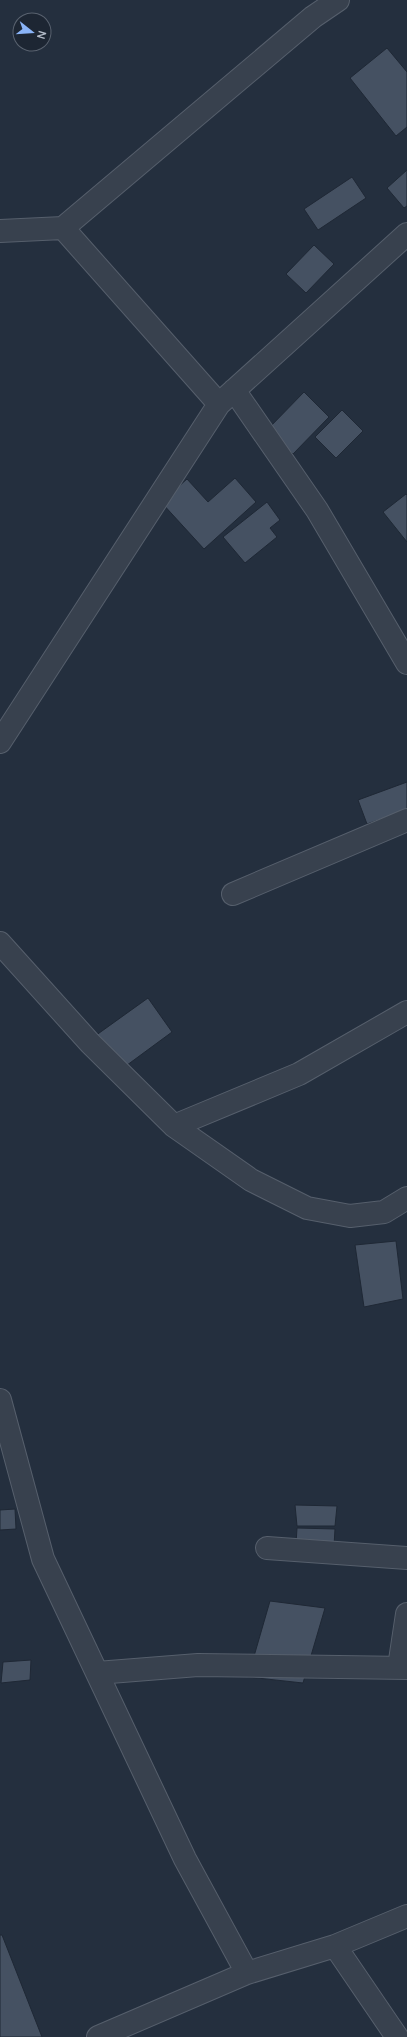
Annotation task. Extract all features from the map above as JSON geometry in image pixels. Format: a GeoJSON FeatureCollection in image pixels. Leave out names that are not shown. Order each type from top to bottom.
{"type":"FeatureCollection","features":[{"type":"Feature","properties":{"kind":"street"},"geometry":{"type":"LineString","coordinates":[[0,231],[63,228],[313,17],[338,0]]}},
{"type":"Feature","properties":{"kind":"street"},"geometry":{"type":"LineString","coordinates":[[63,228],[226,397],[317,510],[407,663]]}},
{"type":"Feature","properties":{"kind":"street"},"geometry":{"type":"LineString","coordinates":[[0,742],[226,397],[407,234]]}},
{"type":"Feature","properties":{"kind":"street"},"geometry":{"type":"LineString","coordinates":[[233,894],[407,820]]}},
{"type":"Feature","properties":{"kind":"street"},"geometry":{"type":"LineString","coordinates":[[0,943],[90,1043],[174,1126],[251,1180],[307,1208],[350,1216],[384,1212],[407,1198]]}},
{"type":"Feature","properties":{"kind":"street"},"geometry":{"type":"LineString","coordinates":[[174,1126],[300,1074],[407,1012]]}},
{"type":"Feature","properties":{"kind":"street"},"geometry":{"type":"LineString","coordinates":[[0,1400],[44,1559],[185,1859],[247,1973]]}},
{"type":"Feature","properties":{"kind":"street"},"geometry":{"type":"LineString","coordinates":[[267,1548],[407,1558]]}},
{"type":"Feature","properties":{"kind":"street"},"geometry":{"type":"LineString","coordinates":[[97,1673],[198,1665],[403,1668],[407,1614]]}},
{"type":"Feature","properties":{"kind":"street"},"geometry":{"type":"LineString","coordinates":[[98,2037],[247,1973],[335,1946],[407,1916]]}},
{"type":"Feature","properties":{"kind":"street"},"geometry":{"type":"LineString","coordinates":[[335,1946],[397,2037]]}},
{"type":"Feature","properties":{"kind":"building"},"geometry":{"type":"Polygon","coordinates":[[[387,48],[407,72],[407,127],[396,136],[350,78],[387,48]]]}},
{"type":"Feature","properties":{"kind":"building"},"geometry":{"type":"Polygon","coordinates":[[[407,170],[407,206],[404,208],[387,188],[407,170]]]}},
{"type":"Feature","properties":{"kind":"building"},"geometry":{"type":"Polygon","coordinates":[[[352,177],[366,198],[318,230],[304,209],[352,177]]]}},
{"type":"Feature","properties":{"kind":"building"},"geometry":{"type":"Polygon","coordinates":[[[314,245],[334,264],[306,293],[286,274],[314,245]]]}},
{"type":"Feature","properties":{"kind":"building"},"geometry":{"type":"Polygon","coordinates":[[[304,392],[329,417],[293,454],[268,429],[304,392]]]}},
{"type":"Feature","properties":{"kind":"building"},"geometry":{"type":"Polygon","coordinates":[[[342,410],[363,431],[336,458],[315,437],[342,410]]]}},
{"type":"Feature","properties":{"kind":"building"},"geometry":{"type":"Polygon","coordinates":[[[235,478],[256,502],[204,549],[161,502],[187,479],[208,502],[235,478]]]}},
{"type":"Feature","properties":{"kind":"building"},"geometry":{"type":"Polygon","coordinates":[[[406,494],[407,495],[407,542],[383,512],[406,494]]]}},
{"type":"Feature","properties":{"kind":"building"},"geometry":{"type":"Polygon","coordinates":[[[267,502],[280,520],[270,528],[277,537],[245,563],[223,537],[267,502]]]}},
{"type":"Feature","properties":{"kind":"building"},"geometry":{"type":"Polygon","coordinates":[[[407,782],[407,810],[367,824],[358,800],[407,782]]]}},
{"type":"Feature","properties":{"kind":"building"},"geometry":{"type":"Polygon","coordinates":[[[148,998],[172,1032],[119,1071],[95,1036],[148,998]]]}},
{"type":"Feature","properties":{"kind":"building"},"geometry":{"type":"Polygon","coordinates":[[[396,1241],[403,1299],[364,1307],[355,1245],[396,1241]]]}},
{"type":"Feature","properties":{"kind":"building"},"geometry":{"type":"Polygon","coordinates":[[[295,1505],[337,1506],[335,1526],[297,1526],[295,1505]]]}},
{"type":"Feature","properties":{"kind":"building"},"geometry":{"type":"Polygon","coordinates":[[[15,1509],[16,1529],[0,1530],[0,1510],[15,1509]]]}},
{"type":"Feature","properties":{"kind":"building"},"geometry":{"type":"Polygon","coordinates":[[[297,1528],[335,1529],[334,1546],[296,1544],[297,1528]]]}},
{"type":"Feature","properties":{"kind":"building"},"geometry":{"type":"Polygon","coordinates":[[[270,1601],[325,1608],[303,1683],[248,1677],[270,1601]]]}},
{"type":"Feature","properties":{"kind":"building"},"geometry":{"type":"Polygon","coordinates":[[[31,1660],[30,1680],[1,1683],[3,1662],[31,1660]]]}},
{"type":"Feature","properties":{"kind":"building"},"geometry":{"type":"Polygon","coordinates":[[[0,1935],[2,1935],[42,2037],[0,2037],[0,1935]]]}}]}
